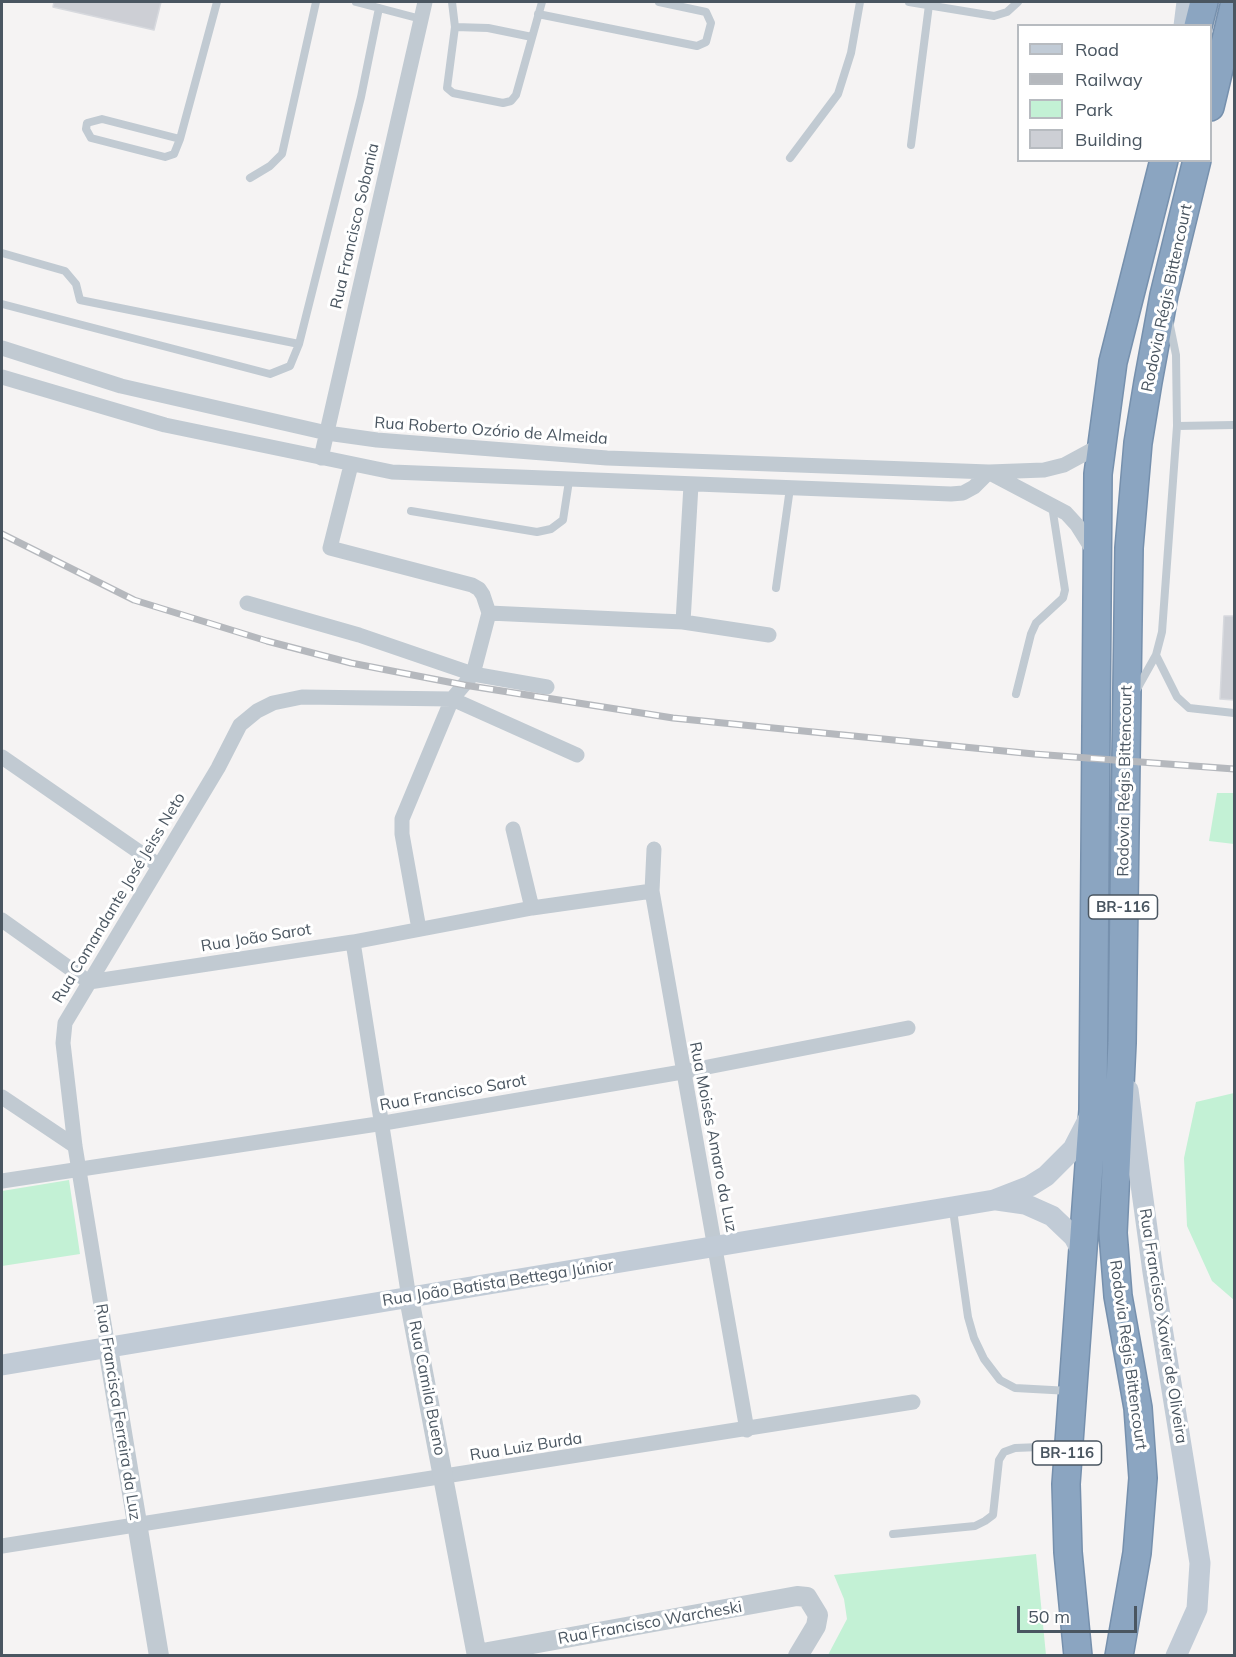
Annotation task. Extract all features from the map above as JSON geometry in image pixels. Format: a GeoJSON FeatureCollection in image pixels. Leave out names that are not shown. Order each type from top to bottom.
{"type":"FeatureCollection","features":[{"type":"Feature","properties":{"kind":"highway"},"geometry":{"type":"LineString","coordinates":[[1198,24],[1204,2]]}},
{"type":"Feature","properties":{"kind":"highway"},"geometry":{"type":"LineString","coordinates":[[1214,94],[1234,6]]}},
{"type":"Feature","properties":{"kind":"highway","name":"Rodovia Régis Bittencourt"},"geometry":{"type":"LineString","coordinates":[[1078,1656],[1068,1552],[1067,1446],[1093,1110],[1096,556],[1101,445],[1118,339],[1163,162]]}},
{"type":"Feature","properties":{"kind":"highway","name":"Rodovia Régis Bittencourt"},"geometry":{"type":"LineString","coordinates":[[1119,1656],[1137,1553],[1143,1478],[1138,1408],[1113,1258],[1113,1203],[1122,1043],[1126,709],[1132,496],[1144,402],[1164,295],[1197,162]]}},
{"type":"Feature","properties":{"kind":"main road"},"geometry":{"type":"LineString","coordinates":[[1184,24],[1187,2]]}},
{"type":"Feature","properties":{"kind":"main road"},"geometry":{"type":"LineString","coordinates":[[1214,94],[1234,26]]}},
{"type":"Feature","properties":{"kind":"main road","name":"Rua Francisco Xavier de Oliveira"},"geometry":{"type":"LineString","coordinates":[[1122,1043],[1153,1272],[1195,1519],[1200,1563],[1197,1609],[1176,1656]]}},
{"type":"Feature","properties":{"kind":"main road","name":"Rua João Batista Bettega Júnior"},"geometry":{"type":"LineString","coordinates":[[2,1365],[994,1200],[1030,1186],[1060,1163],[1083,1133],[1093,1110]]}},
{"type":"Feature","properties":{"kind":"main road","name":"Rua João Batista Bettega Júnior"},"geometry":{"type":"LineString","coordinates":[[994,1200],[1025,1204],[1046,1212],[1064,1226],[1081,1250]]}},
{"type":"Feature","properties":{"kind":"street","name":"Rua Francisco Sobania"},"geometry":{"type":"LineString","coordinates":[[321,458],[424,2]]}},
{"type":"Feature","properties":{"kind":"street","name":"Rua Roberto Ozório de Almeida"},"geometry":{"type":"LineString","coordinates":[[2,348],[96,379],[327,433],[377,440],[571,455],[989,472],[1044,470],[1064,465],[1101,445]]}},
{"type":"Feature","properties":{"kind":"street"},"geometry":{"type":"LineString","coordinates":[[2,377],[165,425],[392,472],[691,486],[951,494],[963,493],[974,487],[989,472]]}},
{"type":"Feature","properties":{"kind":"street"},"geometry":{"type":"LineString","coordinates":[[89,404],[96,379]]}},
{"type":"Feature","properties":{"kind":"street"},"geometry":{"type":"LineString","coordinates":[[258,444],[264,419]]}},
{"type":"Feature","properties":{"kind":"street"},"geometry":{"type":"LineString","coordinates":[[569,481],[571,455]]}},
{"type":"Feature","properties":{"kind":"street"},"geometry":{"type":"LineString","coordinates":[[351,465],[330,548],[472,585],[483,595],[489,613],[473,674],[452,699],[402,819],[402,834],[419,929]]}},
{"type":"Feature","properties":{"kind":"street"},"geometry":{"type":"LineString","coordinates":[[790,488],[793,465]]}},
{"type":"Feature","properties":{"kind":"street","name":"Rua Roberto Ozório de Almeida"},"geometry":{"type":"LineString","coordinates":[[989,472],[1052,504],[1077,525],[1096,556]]}},
{"type":"Feature","properties":{"kind":"street"},"geometry":{"type":"LineString","coordinates":[[683,622],[691,486]]}},
{"type":"Feature","properties":{"kind":"street"},"geometry":{"type":"LineString","coordinates":[[248,603],[359,635],[473,674],[547,687]]}},
{"type":"Feature","properties":{"kind":"street"},"geometry":{"type":"LineString","coordinates":[[489,613],[683,622],[769,635]]}},
{"type":"Feature","properties":{"kind":"street","name":"Rua Comandante José Jeiss Neto"},"geometry":{"type":"LineString","coordinates":[[80,1168],[75,1146],[63,1043],[65,1023],[218,768],[240,725],[257,711],[273,703],[302,696],[452,699]]}},
{"type":"Feature","properties":{"kind":"street"},"geometry":{"type":"LineString","coordinates":[[452,699],[577,755]]}},
{"type":"Feature","properties":{"kind":"street"},"geometry":{"type":"LineString","coordinates":[[2,757],[158,865]]}},
{"type":"Feature","properties":{"kind":"street"},"geometry":{"type":"LineString","coordinates":[[513,829],[532,908]]}},
{"type":"Feature","properties":{"kind":"street","name":"Rua Moisés Amaro da Luz"},"geometry":{"type":"LineString","coordinates":[[654,849],[651,891],[747,1430]]}},
{"type":"Feature","properties":{"kind":"street","name":"Rua João Sarot"},"geometry":{"type":"LineString","coordinates":[[89,982],[353,942],[532,908],[651,891]]}},
{"type":"Feature","properties":{"kind":"street"},"geometry":{"type":"LineString","coordinates":[[2,920],[89,982]]}},
{"type":"Feature","properties":{"kind":"street","name":"Rua Camila Bueno"},"geometry":{"type":"LineString","coordinates":[[353,942],[384,1123],[410,1298],[474,1655]]}},
{"type":"Feature","properties":{"kind":"street","name":"Rua Francisco Sarot"},"geometry":{"type":"LineString","coordinates":[[2,1181],[384,1123],[682,1071],[908,1028]]}},
{"type":"Feature","properties":{"kind":"street"},"geometry":{"type":"LineString","coordinates":[[2,1097],[75,1146]]}},
{"type":"Feature","properties":{"kind":"street","name":"Rua Francisca Ferreira da Luz"},"geometry":{"type":"LineString","coordinates":[[80,1168],[159,1656]]}},
{"type":"Feature","properties":{"kind":"street","name":"Rua Luiz Burda"},"geometry":{"type":"LineString","coordinates":[[2,1546],[444,1478],[913,1402]]}},
{"type":"Feature","properties":{"kind":"street","name":"Rua Francisco Warcheski"},"geometry":{"type":"LineString","coordinates":[[474,1655],[797,1596],[807,1597],[818,1615],[816,1626],[798,1656]]}},
{"type":"Feature","properties":{"kind":"lane"},"geometry":{"type":"LineString","coordinates":[[180,139],[102,119],[87,123],[86,129],[91,138],[165,157],[174,154],[180,139],[217,2]]}},
{"type":"Feature","properties":{"kind":"lane"},"geometry":{"type":"LineString","coordinates":[[250,178],[270,166],[282,154],[316,2]]}},
{"type":"Feature","properties":{"kind":"lane"},"geometry":{"type":"LineString","coordinates":[[356,2],[421,19]]}},
{"type":"Feature","properties":{"kind":"lane"},"geometry":{"type":"LineString","coordinates":[[452,2],[455,27],[447,88],[453,93],[503,103],[511,101],[516,95],[542,2]]}},
{"type":"Feature","properties":{"kind":"lane"},"geometry":{"type":"LineString","coordinates":[[538,14],[697,46],[706,42],[711,23],[706,12],[658,2]]}},
{"type":"Feature","properties":{"kind":"lane"},"geometry":{"type":"LineString","coordinates":[[790,158],[838,94],[851,53],[860,2]]}},
{"type":"Feature","properties":{"kind":"lane"},"geometry":{"type":"LineString","coordinates":[[909,2],[994,16],[1007,12],[1018,2]]}},
{"type":"Feature","properties":{"kind":"lane"},"geometry":{"type":"LineString","coordinates":[[911,145],[929,5]]}},
{"type":"Feature","properties":{"kind":"lane"},"geometry":{"type":"LineString","coordinates":[[2,304],[270,374],[290,366],[299,344],[361,97],[379,8]]}},
{"type":"Feature","properties":{"kind":"lane"},"geometry":{"type":"LineString","coordinates":[[455,27],[488,28],[532,37]]}},
{"type":"Feature","properties":{"kind":"lane"},"geometry":{"type":"LineString","coordinates":[[2,253],[65,271],[76,284],[80,300],[299,344]]}},
{"type":"Feature","properties":{"kind":"lane"},"geometry":{"type":"LineString","coordinates":[[1126,709],[1156,655],[1162,632],[1177,426],[1176,355],[1164,295]]}},
{"type":"Feature","properties":{"kind":"lane"},"geometry":{"type":"LineString","coordinates":[[1177,426],[1234,425]]}},
{"type":"Feature","properties":{"kind":"lane"},"geometry":{"type":"LineString","coordinates":[[411,511],[537,532],[551,529],[563,520],[569,481]]}},
{"type":"Feature","properties":{"kind":"lane"},"geometry":{"type":"LineString","coordinates":[[776,588],[790,488]]}},
{"type":"Feature","properties":{"kind":"lane"},"geometry":{"type":"LineString","coordinates":[[1016,694],[1031,634],[1036,623],[1063,598],[1065,590],[1052,504]]}},
{"type":"Feature","properties":{"kind":"lane"},"geometry":{"type":"LineString","coordinates":[[1156,655],[1177,697],[1189,708],[1234,713]]}},
{"type":"Feature","properties":{"kind":"lane"},"geometry":{"type":"LineString","coordinates":[[953,1207],[968,1317],[974,1338],[984,1359],[1000,1380],[1015,1388],[1071,1391]]}},
{"type":"Feature","properties":{"kind":"lane"},"geometry":{"type":"LineString","coordinates":[[893,1534],[975,1526],[985,1521],[993,1515],[999,1460],[1004,1452],[1015,1448],[1067,1446]]}},
{"type":"Feature","properties":{"kind":"green space"},"geometry":{"type":"Polygon","coordinates":[[[1217,793],[1234,793],[1234,844],[1209,841],[1217,793]]]}},
{"type":"Feature","properties":{"kind":"green space"},"geometry":{"type":"Polygon","coordinates":[[[1234,1093],[1234,1300],[1212,1281],[1187,1226],[1184,1158],[1196,1102],[1234,1093]]]}},
{"type":"Feature","properties":{"kind":"green space"},"geometry":{"type":"Polygon","coordinates":[[[69,1180],[80,1254],[2,1266],[2,1191],[69,1180]]]}},
{"type":"Feature","properties":{"kind":"green space"},"geometry":{"type":"Polygon","coordinates":[[[1036,1554],[1046,1655],[828,1655],[847,1619],[844,1599],[834,1575],[1036,1554]]]}},
{"type":"Feature","properties":{"kind":"building"},"geometry":{"type":"Polygon","coordinates":[[[54,2],[161,2],[154,30],[53,7],[54,2]]]}},
{"type":"Feature","properties":{"kind":"building"},"geometry":{"type":"Polygon","coordinates":[[[1224,616],[1234,616],[1234,700],[1220,699],[1224,616]]]}},
{"type":"Feature","properties":{"kind":"railway"},"geometry":{"type":"LineString","coordinates":[[2,534],[134,600],[267,641],[351,663],[464,685],[673,718],[1034,754],[1234,769]]}}]}
